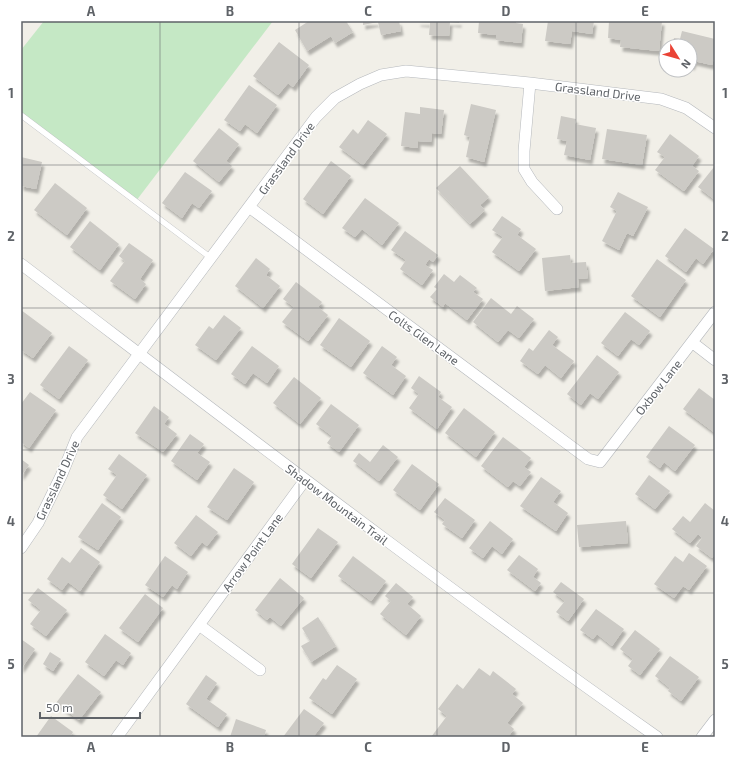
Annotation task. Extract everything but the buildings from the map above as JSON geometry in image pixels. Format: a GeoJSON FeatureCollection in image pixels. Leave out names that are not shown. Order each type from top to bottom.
{"type":"FeatureCollection","features":[{"type":"Feature","properties":{"kind":"street","name":"Grassland Drive"},"geometry":{"type":"LineString","coordinates":[[21,548],[38,523],[62,474],[77,437],[316,117],[335,98],[360,84],[381,75],[406,72],[530,83],[661,99],[686,108],[715,128]]}},
{"type":"Feature","properties":{"kind":"street"},"geometry":{"type":"LineString","coordinates":[[530,83],[524,169],[532,182],[556,208]]}},
{"type":"Feature","properties":{"kind":"street","name":"Colts Glen Lane"},"geometry":{"type":"LineString","coordinates":[[249,208],[588,459],[600,462]]}},
{"type":"Feature","properties":{"kind":"street","name":"Shadow Mountain Trail"},"geometry":{"type":"LineString","coordinates":[[21,264],[429,573],[657,737]]}},
{"type":"Feature","properties":{"kind":"street","name":"Oxbow Lane"},"geometry":{"type":"LineString","coordinates":[[600,462],[715,312]]}},
{"type":"Feature","properties":{"kind":"street"},"geometry":{"type":"LineString","coordinates":[[692,343],[715,360]]}},
{"type":"Feature","properties":{"kind":"street","name":"Arrow Point Lane"},"geometry":{"type":"LineString","coordinates":[[117,737],[305,480]]}},
{"type":"Feature","properties":{"kind":"street"},"geometry":{"type":"LineString","coordinates":[[199,625],[260,670]]}},
{"type":"Feature","properties":{"kind":"street"},"geometry":{"type":"LineString","coordinates":[[702,737],[715,720]]}},
{"type":"Feature","properties":{"kind":"lane"},"geometry":{"type":"LineString","coordinates":[[21,115],[211,258]]}},
{"type":"Feature","properties":{"kind":"green space"},"geometry":{"type":"Polygon","coordinates":[[[44,21],[273,21],[136,201],[21,115],[21,50],[44,21]]]}}]}
